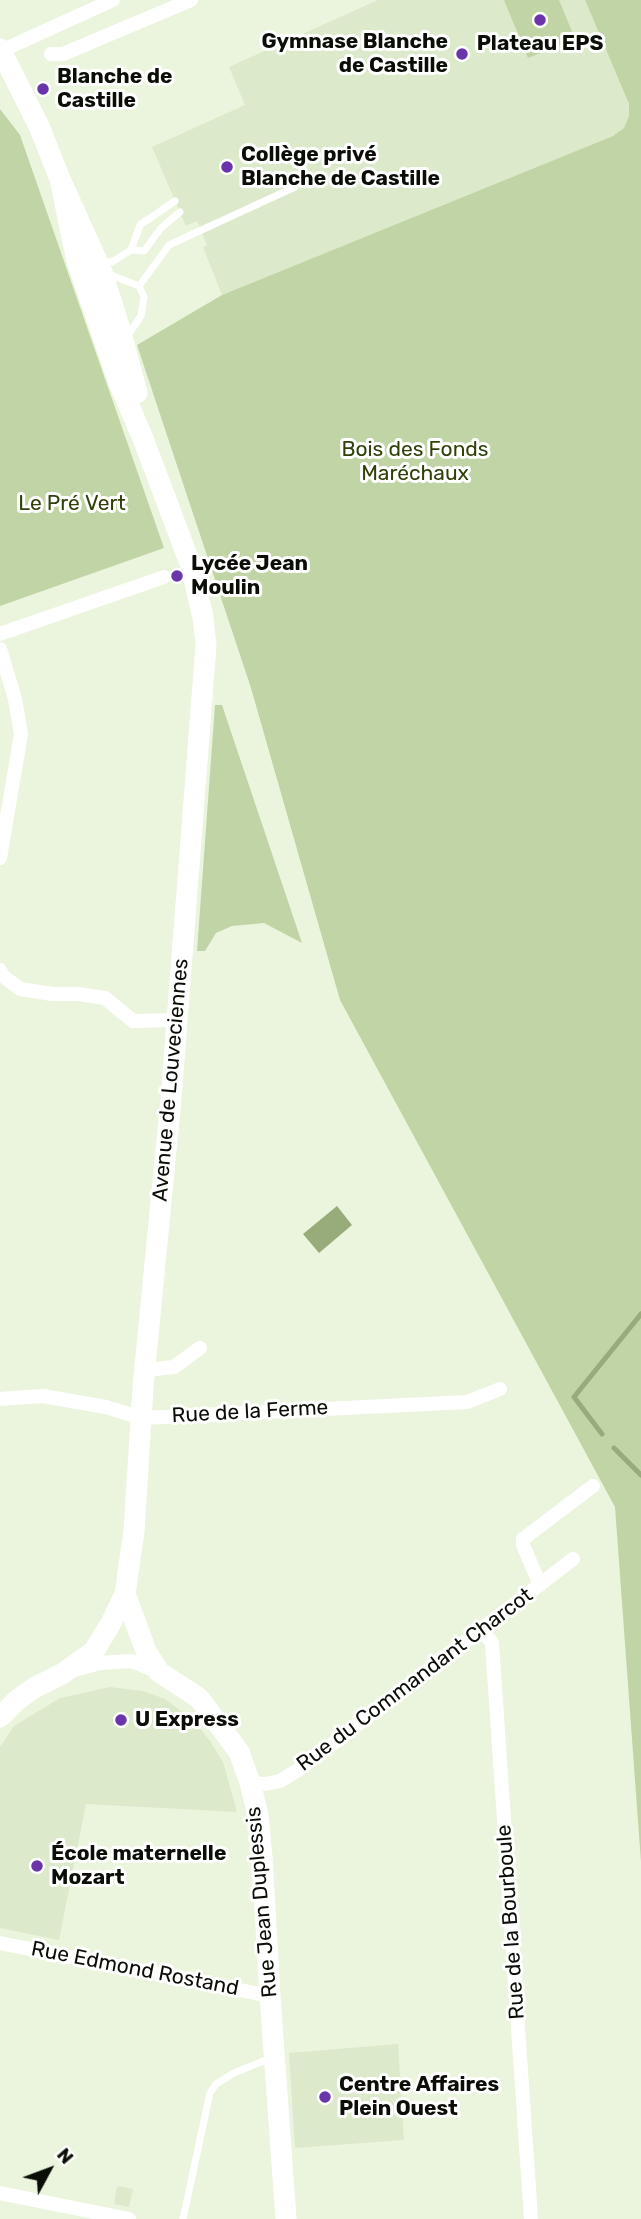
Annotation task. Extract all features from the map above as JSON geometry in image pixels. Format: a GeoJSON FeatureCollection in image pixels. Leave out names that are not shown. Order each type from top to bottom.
{"type":"FeatureCollection","features":[{"type":"Feature","properties":{"kind":"street"},"geometry":{"type":"LineString","coordinates":[[113,0],[0,50],[39,126],[123,342],[144,414],[142,436]]}},
{"type":"Feature","properties":{"kind":"street"},"geometry":{"type":"LineString","coordinates":[[51,54],[63,54],[191,0]]}},
{"type":"Feature","properties":{"kind":"street","name":"Avenue de Louveciennes"},"geometry":{"type":"LineString","coordinates":[[0,1717],[34,1688],[62,1674],[94,1651],[125,1594],[134,1531],[145,1370],[171,1099],[206,645],[203,617],[191,566],[119,383],[92,265]]}},
{"type":"Feature","properties":{"kind":"street"},"geometry":{"type":"LineString","coordinates":[[0,634],[164,577]]}},
{"type":"Feature","properties":{"kind":"street"},"geometry":{"type":"LineString","coordinates":[[0,649],[15,699],[21,734],[0,858]]}},
{"type":"Feature","properties":{"kind":"street"},"geometry":{"type":"LineString","coordinates":[[0,970],[3,976],[20,989],[105,998],[133,1021],[176,1020]]}},
{"type":"Feature","properties":{"kind":"street"},"geometry":{"type":"LineString","coordinates":[[145,1370],[174,1367],[200,1348]]}},
{"type":"Feature","properties":{"kind":"street","name":"Rue de la Ferme"},"geometry":{"type":"LineString","coordinates":[[0,1399],[43,1396],[106,1407],[142,1418],[467,1402],[500,1389]]}},
{"type":"Feature","properties":{"kind":"street"},"geometry":{"type":"LineString","coordinates":[[540,1585],[523,1539],[593,1486]]}},
{"type":"Feature","properties":{"kind":"street","name":"Rue du Commandant Charcot"},"geometry":{"type":"LineString","coordinates":[[250,1783],[280,1781],[302,1768],[573,1559]]}},
{"type":"Feature","properties":{"kind":"street","name":"Avenue de Louveciennes"},"geometry":{"type":"LineString","coordinates":[[125,1594],[146,1651],[159,1672]]}},
{"type":"Feature","properties":{"kind":"street","name":"Rue de la Bourboule"},"geometry":{"type":"LineString","coordinates":[[481,1629],[492,1643],[531,2219]]}},
{"type":"Feature","properties":{"kind":"street","name":"Rue Jean Duplessis"},"geometry":{"type":"LineString","coordinates":[[62,1674],[112,1662],[131,1661],[159,1672],[199,1698],[239,1752],[258,1815],[286,2219]]}},
{"type":"Feature","properties":{"kind":"street","name":"Rue Edmond Rostand"},"geometry":{"type":"LineString","coordinates":[[0,1943],[270,1996]]}},
{"type":"Feature","properties":{"kind":"street"},"geometry":{"type":"LineString","coordinates":[[0,2193],[81,2214],[129,2219]]}},
{"type":"Feature","properties":{"kind":"lane"},"geometry":{"type":"LineString","coordinates":[[139,286],[169,245],[295,187]]}},
{"type":"Feature","properties":{"kind":"lane"},"geometry":{"type":"LineString","coordinates":[[131,250],[140,225],[175,201]]}},
{"type":"Feature","properties":{"kind":"lane"},"geometry":{"type":"LineString","coordinates":[[92,265],[112,262],[131,250],[144,251],[160,228],[180,212]]}},
{"type":"Feature","properties":{"kind":"lane"},"geometry":{"type":"LineString","coordinates":[[92,265],[139,286],[144,297],[141,316],[123,342]]}},
{"type":"Feature","properties":{"kind":"lane"},"geometry":{"type":"LineString","coordinates":[[183,2219],[210,2094],[216,2084],[234,2073],[275,2056]]}},
{"type":"Feature","properties":{"kind":"shaded area"},"geometry":{"type":"Polygon","coordinates":[[[378,0],[585,0],[629,104],[629,116],[624,128],[613,136],[222,295],[203,247],[207,245],[197,221],[186,226],[152,147],[245,105],[229,67],[378,0]]]}},
{"type":"Feature","properties":{"kind":"shaded area"},"geometry":{"type":"Polygon","coordinates":[[[337,1206],[352,1225],[319,1253],[303,1234],[337,1206]]]}},
{"type":"Feature","properties":{"kind":"shaded area"},"geometry":{"type":"Polygon","coordinates":[[[110,1687],[143,1691],[165,1699],[194,1721],[223,1762],[237,1812],[86,1804],[59,1940],[0,1928],[0,1747],[14,1726],[60,1698],[110,1687]]]}},
{"type":"Feature","properties":{"kind":"shaded area"},"geometry":{"type":"Polygon","coordinates":[[[398,2044],[404,2140],[295,2148],[289,2053],[398,2044]]]}},
{"type":"Feature","properties":{"kind":"shaded area"},"geometry":{"type":"Polygon","coordinates":[[[117,2186],[133,2189],[129,2207],[114,2204],[117,2186]]]}},
{"type":"Feature","properties":{"kind":"green space","name":"Plateau EPS"},"geometry":{"type":"Polygon","coordinates":[[[504,0],[559,0],[575,39],[528,58],[504,0]]]}},
{"type":"Feature","properties":{"kind":"green space","name":"Bois des Fonds Maréchaux"},"geometry":{"type":"Polygon","coordinates":[[[585,0],[641,0],[641,1862],[615,1507],[340,1000],[251,688],[137,345],[222,295],[613,136],[624,128],[629,116],[629,104],[585,0]]]}},
{"type":"Feature","properties":{"kind":"green space","name":"Le Pré Vert"},"geometry":{"type":"Polygon","coordinates":[[[0,109],[20,135],[164,548],[0,606],[0,109]]]}},
{"type":"Feature","properties":{"kind":"green space"},"geometry":{"type":"Polygon","coordinates":[[[215,705],[222,705],[302,943],[264,923],[232,926],[216,933],[205,951],[197,951],[215,705]]]}},
{"type":"Feature","properties":{"kind":"waterway"},"geometry":{"type":"LineString","coordinates":[[602,1434],[574,1397],[641,1314]]}},
{"type":"Feature","properties":{"kind":"waterway"},"geometry":{"type":"LineString","coordinates":[[614,1448],[641,1475]]}},
{"type":"Feature","properties":{"kind":"place","name":"Plateau EPS"},"geometry":{"type":"Point","coordinates":[540,20]}},
{"type":"Feature","properties":{"kind":"place","name":"Gymnase Blanche de Castille"},"geometry":{"type":"Point","coordinates":[462,54]}},
{"type":"Feature","properties":{"kind":"place","name":"Blanche de Castille"},"geometry":{"type":"Point","coordinates":[43,89]}},
{"type":"Feature","properties":{"kind":"place","name":"Collège privé Blanche de Castille"},"geometry":{"type":"Point","coordinates":[227,167]}},
{"type":"Feature","properties":{"kind":"place","name":"Lycée Jean Moulin"},"geometry":{"type":"Point","coordinates":[177,576]}},
{"type":"Feature","properties":{"kind":"place","name":"U Express"},"geometry":{"type":"Point","coordinates":[121,1720]}},
{"type":"Feature","properties":{"kind":"place","name":"École maternelle Mozart"},"geometry":{"type":"Point","coordinates":[37,1866]}},
{"type":"Feature","properties":{"kind":"place","name":"Centre Affaires Plein Ouest"},"geometry":{"type":"Point","coordinates":[325,2097]}}]}
